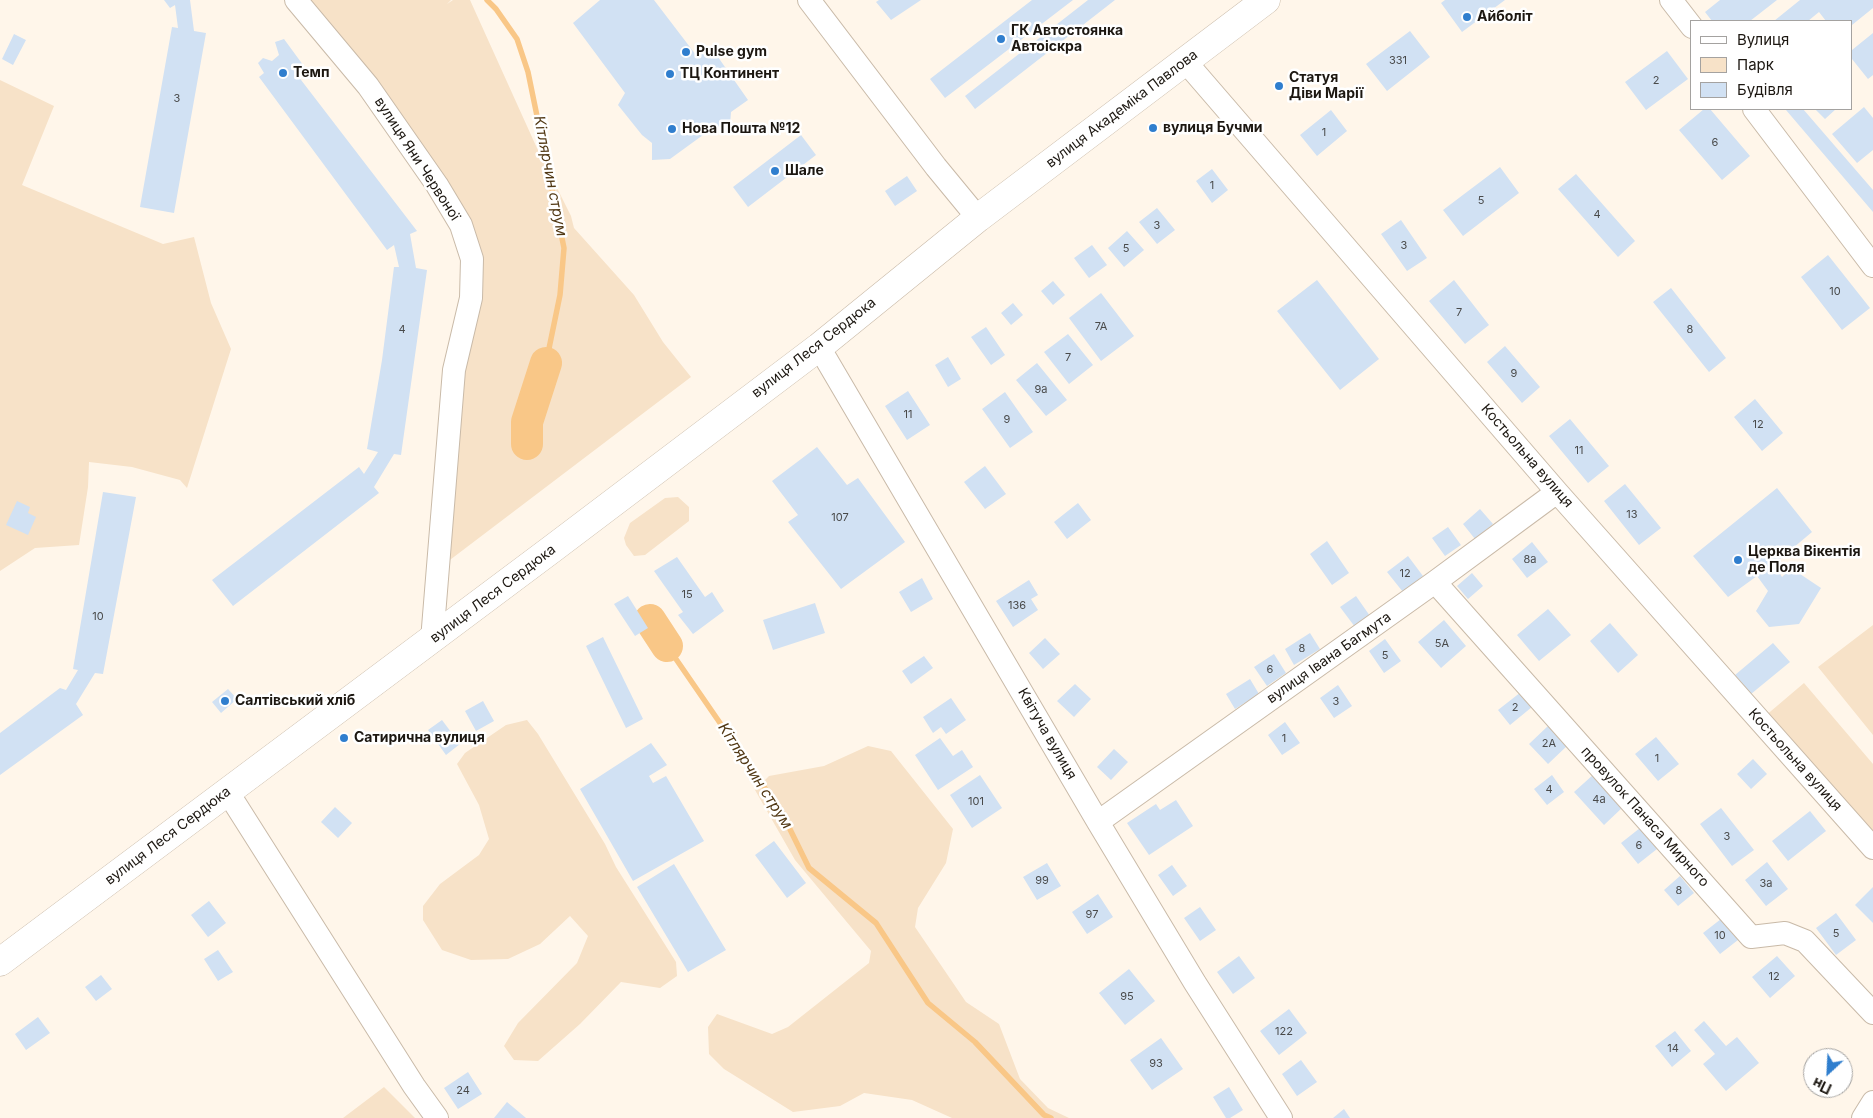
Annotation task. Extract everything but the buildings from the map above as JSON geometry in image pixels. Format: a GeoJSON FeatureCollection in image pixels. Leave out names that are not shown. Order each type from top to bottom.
{"type":"FeatureCollection","features":[{"type":"Feature","properties":{"kind":"main road","name":"вулиця Академіка Павлова"},"geometry":{"type":"LineString","coordinates":[[978,218],[1266,0]]}},
{"type":"Feature","properties":{"kind":"main road","name":"вулиця Леся Сердюка"},"geometry":{"type":"LineString","coordinates":[[0,962],[432,640],[819,346],[978,218]]}},
{"type":"Feature","properties":{"kind":"street","name":"вулиця Яни Червоної"},"geometry":{"type":"LineString","coordinates":[[296,0],[368,86],[437,185],[461,225],[472,259],[471,298],[454,370],[432,640]]}},
{"type":"Feature","properties":{"kind":"street"},"geometry":{"type":"LineString","coordinates":[[809,0],[936,167],[978,218]]}},
{"type":"Feature","properties":{"kind":"street"},"geometry":{"type":"LineString","coordinates":[[1671,0],[1690,24]]}},
{"type":"Feature","properties":{"kind":"street","name":"Костьольна вулиця"},"geometry":{"type":"LineString","coordinates":[[1185,61],[1557,492],[1873,848]]}},
{"type":"Feature","properties":{"kind":"street"},"geometry":{"type":"LineString","coordinates":[[1755,110],[1873,266]]}},
{"type":"Feature","properties":{"kind":"street","name":"Квітуча вулиця"},"geometry":{"type":"LineString","coordinates":[[819,346],[1098,822],[1196,983],[1282,1118]]}},
{"type":"Feature","properties":{"kind":"street","name":"вулиця Івана Багмута"},"geometry":{"type":"LineString","coordinates":[[1098,822],[1435,582],[1557,492]]}},
{"type":"Feature","properties":{"kind":"street","name":"провулок Панаса Мирного"},"geometry":{"type":"LineString","coordinates":[[1435,582],[1751,937],[1785,933],[1805,940],[1873,1013]]}},
{"type":"Feature","properties":{"kind":"street"},"geometry":{"type":"LineString","coordinates":[[227,791],[414,1086],[437,1118]]}},
{"type":"Feature","properties":{"kind":"street"},"geometry":{"type":"LineString","coordinates":[[1864,1118],[1873,1102]]}},
{"type":"Feature","properties":{"kind":"green space"},"geometry":{"type":"Polygon","coordinates":[[[294,0],[451,0],[447,4],[453,0],[470,0],[536,146],[571,216],[574,228],[634,295],[663,342],[691,377],[438,569],[471,298],[461,225],[294,0]]]}},
{"type":"Feature","properties":{"kind":"green space"},"geometry":{"type":"Polygon","coordinates":[[[0,80],[54,106],[22,185],[163,244],[194,237],[211,303],[231,349],[187,488],[180,480],[132,467],[89,462],[88,487],[79,545],[35,548],[0,571],[0,80]]]}},
{"type":"Feature","properties":{"kind":"green space"},"geometry":{"type":"Polygon","coordinates":[[[678,497],[689,507],[689,521],[645,555],[634,556],[626,545],[624,538],[630,523],[665,498],[678,497]]]}},
{"type":"Feature","properties":{"kind":"green space"},"geometry":{"type":"Polygon","coordinates":[[[1873,625],[1873,735],[1818,667],[1873,625]]]}},
{"type":"Feature","properties":{"kind":"green space"},"geometry":{"type":"Polygon","coordinates":[[[1804,683],[1873,764],[1873,831],[1764,717],[1804,683]]]}},
{"type":"Feature","properties":{"kind":"green space"},"geometry":{"type":"Polygon","coordinates":[[[527,720],[538,734],[605,844],[616,867],[676,962],[677,976],[660,988],[621,982],[580,1024],[538,1061],[514,1060],[504,1046],[518,1023],[577,963],[588,936],[570,916],[540,944],[508,959],[471,960],[442,950],[423,920],[423,906],[440,884],[479,855],[489,839],[479,805],[457,764],[465,753],[506,725],[527,720]]]}},
{"type":"Feature","properties":{"kind":"green space"},"geometry":{"type":"Polygon","coordinates":[[[868,746],[891,751],[953,829],[946,863],[918,908],[915,927],[966,1002],[999,1024],[1020,1079],[1048,1108],[1069,1118],[952,1118],[912,1100],[864,1093],[840,1106],[793,1112],[724,1069],[709,1054],[708,1027],[717,1014],[772,1034],[788,1027],[869,963],[871,951],[795,860],[755,790],[769,776],[824,766],[868,746]]]}},
{"type":"Feature","properties":{"kind":"green space"},"geometry":{"type":"Polygon","coordinates":[[[384,1087],[415,1118],[343,1118],[384,1087]]]}},
{"type":"Feature","properties":{"kind":"waterway","name":"Кітлярчин струм"},"geometry":{"type":"LineString","coordinates":[[487,0],[496,9],[517,39],[528,72],[564,248],[560,295],[546,363]]}},
{"type":"Feature","properties":{"kind":"waterway"},"geometry":{"type":"LineString","coordinates":[[527,444],[527,422],[546,363]]}},
{"type":"Feature","properties":{"kind":"waterway"},"geometry":{"type":"LineString","coordinates":[[650,620],[667,646]]}},
{"type":"Feature","properties":{"kind":"waterway","name":"Кітлярчин струм"},"geometry":{"type":"LineString","coordinates":[[667,646],[782,813],[809,868],[876,923],[928,1003],[975,1042],[1044,1115],[1051,1118]]}},
{"type":"Feature","properties":{"kind":"place","name":"Айболіт"},"geometry":{"type":"Point","coordinates":[1467,17]}},
{"type":"Feature","properties":{"kind":"place","name":"ГК Автостоянка Автоіскра"},"geometry":{"type":"Point","coordinates":[1001,39]}},
{"type":"Feature","properties":{"kind":"place","name":"Pulse gym"},"geometry":{"type":"Point","coordinates":[686,52]}},
{"type":"Feature","properties":{"kind":"place","name":"Темп"},"geometry":{"type":"Point","coordinates":[283,73]}},
{"type":"Feature","properties":{"kind":"place","name":"ТЦ Континент"},"geometry":{"type":"Point","coordinates":[670,74]}},
{"type":"Feature","properties":{"kind":"place","name":"Статуя Діви Марії"},"geometry":{"type":"Point","coordinates":[1279,86]}},
{"type":"Feature","properties":{"kind":"place","name":"вулиця Бучми"},"geometry":{"type":"Point","coordinates":[1153,128]}},
{"type":"Feature","properties":{"kind":"place","name":"Нова Пошта №12"},"geometry":{"type":"Point","coordinates":[672,129]}},
{"type":"Feature","properties":{"kind":"place","name":"Шале"},"geometry":{"type":"Point","coordinates":[775,171]}},
{"type":"Feature","properties":{"kind":"place","name":"Церква Вікентія де Поля"},"geometry":{"type":"Point","coordinates":[1738,560]}},
{"type":"Feature","properties":{"kind":"place","name":"Салтівський хліб"},"geometry":{"type":"Point","coordinates":[225,701]}},
{"type":"Feature","properties":{"kind":"place","name":"Сатирична вулиця"},"geometry":{"type":"Point","coordinates":[344,738]}}]}
